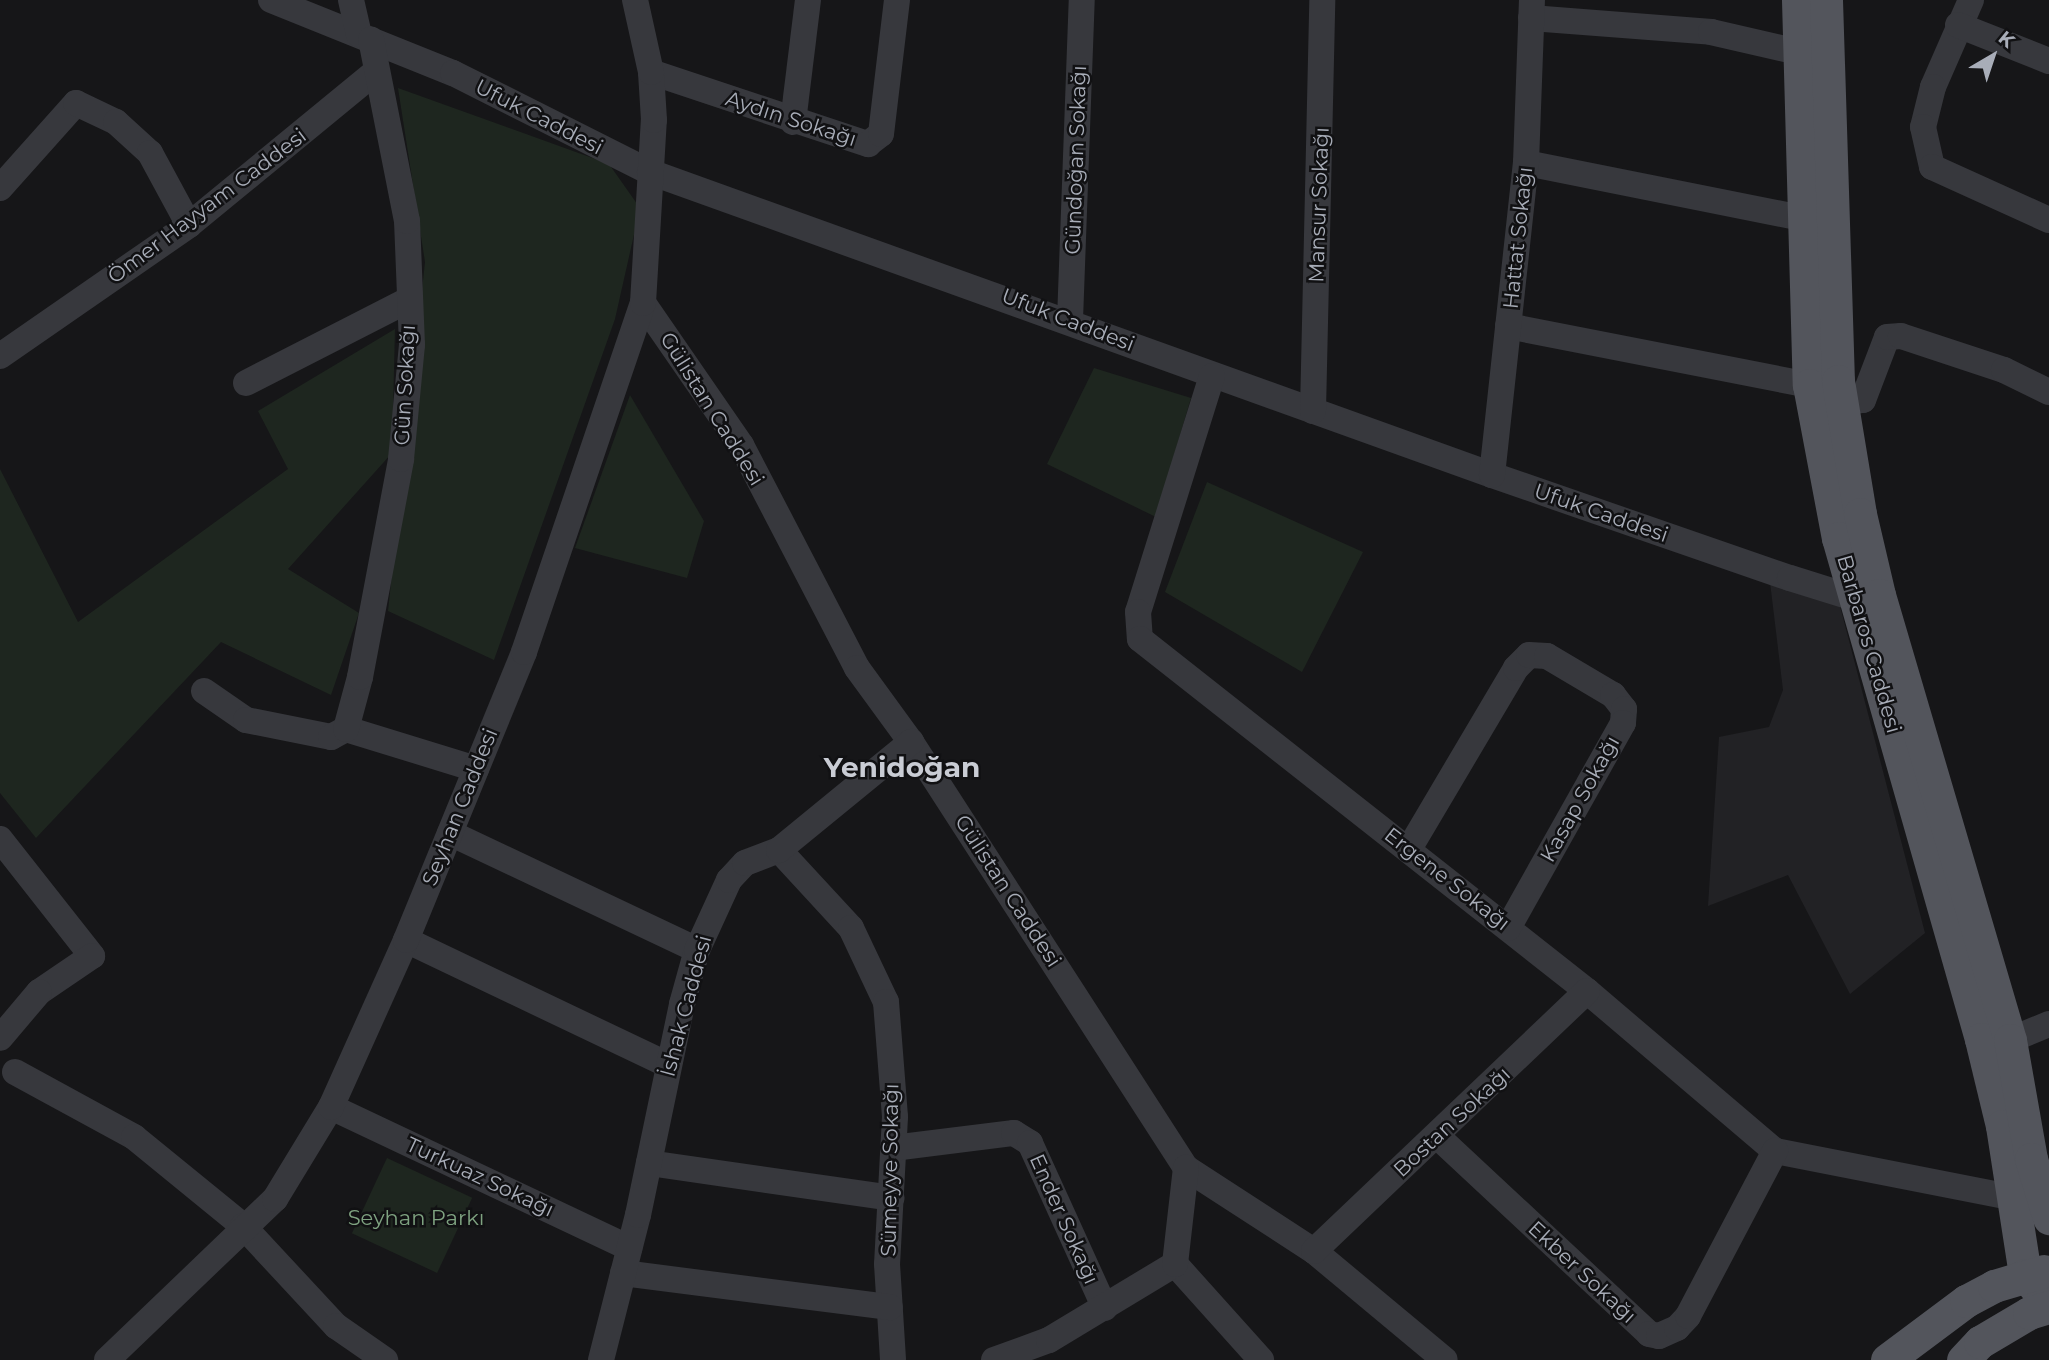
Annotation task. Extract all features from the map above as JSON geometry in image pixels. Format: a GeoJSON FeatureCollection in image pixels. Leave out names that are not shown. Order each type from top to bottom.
{"type":"FeatureCollection","features":[{"type":"Feature","properties":{"kind":"main road","name":"Barbaros Caddesi"},"geometry":{"type":"LineString","coordinates":[[1798,0],[1813,55],[1817,218],[1810,385],[1838,538],[1868,597],[2010,1040],[2037,1203],[2037,1272]]}},
{"type":"Feature","properties":{"kind":"main road","name":"Barbaros Caddesi"},"geometry":{"type":"LineString","coordinates":[[1813,55],[1826,0]]}},
{"type":"Feature","properties":{"kind":"main road","name":"Barbaros Caddesi"},"geometry":{"type":"LineString","coordinates":[[1817,218],[1868,597],[2002,1126],[2037,1203]]}},
{"type":"Feature","properties":{"kind":"main road"},"geometry":{"type":"LineString","coordinates":[[1898,1355],[1966,1301],[1997,1261],[2008,1224],[2037,1203]]}},
{"type":"Feature","properties":{"kind":"main road"},"geometry":{"type":"LineString","coordinates":[[1963,1360],[1980,1342],[2029,1313],[2049,1306],[2037,1272],[1966,1301]]}},
{"type":"Feature","properties":{"kind":"street","name":"Ufuk Caddesi"},"geometry":{"type":"LineString","coordinates":[[271,0],[453,73],[650,172],[1070,320],[1212,376],[1492,475],[1868,597]]}},
{"type":"Feature","properties":{"kind":"street","name":"Gün Sokağı"},"geometry":{"type":"LineString","coordinates":[[346,729],[360,677],[401,459],[412,345],[408,300],[407,221],[374,72],[351,0]]}},
{"type":"Feature","properties":{"kind":"street","name":"Seyhan Caddesi"},"geometry":{"type":"LineString","coordinates":[[107,1360],[243,1226],[275,1199],[331,1107],[406,940],[524,652],[643,303],[654,120],[651,72],[635,0]]}},
{"type":"Feature","properties":{"kind":"street"},"geometry":{"type":"LineString","coordinates":[[793,122],[808,0]]}},
{"type":"Feature","properties":{"kind":"street","name":"Aydın Sokağı"},"geometry":{"type":"LineString","coordinates":[[651,72],[793,122],[868,144],[881,134],[897,0]]}},
{"type":"Feature","properties":{"kind":"street","name":"Gündoğan Sokağı"},"geometry":{"type":"LineString","coordinates":[[1070,320],[1082,0]]}},
{"type":"Feature","properties":{"kind":"street","name":"Mansur Sokağı"},"geometry":{"type":"LineString","coordinates":[[1313,411],[1322,0]]}},
{"type":"Feature","properties":{"kind":"street"},"geometry":{"type":"LineString","coordinates":[[1971,0],[1933,87],[1923,127],[1932,167],[2049,220]]}},
{"type":"Feature","properties":{"kind":"street"},"geometry":{"type":"LineString","coordinates":[[1531,9],[1711,32],[1813,55]]}},
{"type":"Feature","properties":{"kind":"street","name":"Hattat Sokağı"},"geometry":{"type":"LineString","coordinates":[[1492,475],[1526,163],[1531,9]]}},
{"type":"Feature","properties":{"kind":"street"},"geometry":{"type":"LineString","coordinates":[[1958,25],[2049,61]]}},
{"type":"Feature","properties":{"kind":"street","name":"Ömer Hayyam Caddesi"},"geometry":{"type":"LineString","coordinates":[[0,356],[189,226],[374,72]]}},
{"type":"Feature","properties":{"kind":"street"},"geometry":{"type":"LineString","coordinates":[[0,188],[76,103],[116,122],[150,153],[189,226]]}},
{"type":"Feature","properties":{"kind":"street"},"geometry":{"type":"LineString","coordinates":[[1526,163],[1817,218]]}},
{"type":"Feature","properties":{"kind":"street"},"geometry":{"type":"LineString","coordinates":[[246,383],[408,300]]}},
{"type":"Feature","properties":{"kind":"street","name":"Gülistan Caddesi"},"geometry":{"type":"LineString","coordinates":[[643,303],[741,445],[857,668],[911,742],[1186,1168],[1314,1251],[1444,1360]]}},
{"type":"Feature","properties":{"kind":"street"},"geometry":{"type":"LineString","coordinates":[[1508,326],[1810,385]]}},
{"type":"Feature","properties":{"kind":"street"},"geometry":{"type":"LineString","coordinates":[[1841,403],[1863,400],[1888,337],[1901,336],[2004,370],[2049,392]]}},
{"type":"Feature","properties":{"kind":"street","name":"Ergene Sokağı"},"geometry":{"type":"LineString","coordinates":[[1212,376],[1138,612],[1140,639],[1587,991],[1775,1151],[2037,1203]]}},
{"type":"Feature","properties":{"kind":"street","name":"Kasap Sokağı"},"geometry":{"type":"LineString","coordinates":[[1409,849],[1516,668],[1529,655],[1547,656],[1613,695],[1624,709],[1623,723],[1508,928]]}},
{"type":"Feature","properties":{"kind":"street"},"geometry":{"type":"LineString","coordinates":[[204,691],[246,720],[331,737],[346,729],[476,769]]}},
{"type":"Feature","properties":{"kind":"street","name":"İshak Caddesi"},"geometry":{"type":"LineString","coordinates":[[601,1360],[697,950],[729,880],[745,863],[779,850],[911,742]]}},
{"type":"Feature","properties":{"kind":"street"},"geometry":{"type":"LineString","coordinates":[[450,833],[697,950]]}},
{"type":"Feature","properties":{"kind":"street"},"geometry":{"type":"LineString","coordinates":[[0,839],[92,956],[39,992],[0,1039],[8,1078],[134,1137],[243,1226],[328,1319],[385,1360]]}},
{"type":"Feature","properties":{"kind":"street","name":"Sümeyye Sokağı"},"geometry":{"type":"LineString","coordinates":[[779,850],[851,928],[882,992],[894,1105],[890,1307],[893,1360]]}},
{"type":"Feature","properties":{"kind":"street"},"geometry":{"type":"LineString","coordinates":[[406,940],[668,1065]]}},
{"type":"Feature","properties":{"kind":"street","name":"Bostan Sokağı"},"geometry":{"type":"LineString","coordinates":[[1314,1251],[1587,991]]}},
{"type":"Feature","properties":{"kind":"street"},"geometry":{"type":"LineString","coordinates":[[2010,1040],[2049,1024]]}},
{"type":"Feature","properties":{"kind":"street","name":"Turkuaz Sokağı"},"geometry":{"type":"LineString","coordinates":[[331,1107],[626,1261],[890,1307]]}},
{"type":"Feature","properties":{"kind":"street","name":"Ender Sokağı"},"geometry":{"type":"LineString","coordinates":[[893,1148],[1014,1133],[1030,1143],[1105,1308]]}},
{"type":"Feature","properties":{"kind":"street","name":"Ekber Sokağı"},"geometry":{"type":"LineString","coordinates":[[1437,1136],[1649,1335],[1659,1336],[1688,1316],[1775,1151]]}},
{"type":"Feature","properties":{"kind":"street"},"geometry":{"type":"LineString","coordinates":[[649,1163],[891,1198]]}},
{"type":"Feature","properties":{"kind":"street"},"geometry":{"type":"LineString","coordinates":[[1186,1168],[1175,1264],[1261,1360]]}},
{"type":"Feature","properties":{"kind":"street"},"geometry":{"type":"LineString","coordinates":[[994,1360],[1049,1340],[1175,1264]]}},
{"type":"Feature","properties":{"kind":"street"},"geometry":{"type":"LineString","coordinates":[[876,1360],[893,1360]]}},
{"type":"Feature","properties":{"kind":"shaded area"},"geometry":{"type":"Polygon","coordinates":[[[1770,582],[1840,606],[1925,933],[1850,994],[1788,875],[1708,906],[1719,737],[1769,727],[1783,690],[1770,582]]]}},
{"type":"Feature","properties":{"kind":"green space"},"geometry":{"type":"Polygon","coordinates":[[[398,88],[609,164],[640,208],[615,319],[494,660],[388,611],[425,262],[398,88]]]}},
{"type":"Feature","properties":{"kind":"green space"},"geometry":{"type":"Polygon","coordinates":[[[395,329],[392,453],[288,569],[359,613],[331,695],[221,642],[36,838],[0,793],[0,469],[78,622],[288,469],[258,411],[395,329]]]}},
{"type":"Feature","properties":{"kind":"green space"},"geometry":{"type":"Polygon","coordinates":[[[1094,368],[1191,398],[1156,517],[1047,464],[1094,368]]]}},
{"type":"Feature","properties":{"kind":"green space"},"geometry":{"type":"Polygon","coordinates":[[[630,395],[704,521],[687,578],[575,548],[630,395]]]}},
{"type":"Feature","properties":{"kind":"green space"},"geometry":{"type":"Polygon","coordinates":[[[1207,482],[1363,552],[1302,672],[1165,592],[1207,482]]]}},
{"type":"Feature","properties":{"kind":"green space","name":"Seyhan Parkı"},"geometry":{"type":"Polygon","coordinates":[[[387,1158],[472,1198],[437,1273],[352,1233],[387,1158]]]}},
{"type":"Feature","properties":{"kind":"district","name":"Yenidoğan"},"geometry":{"type":"Point","coordinates":[902,767]}}]}
